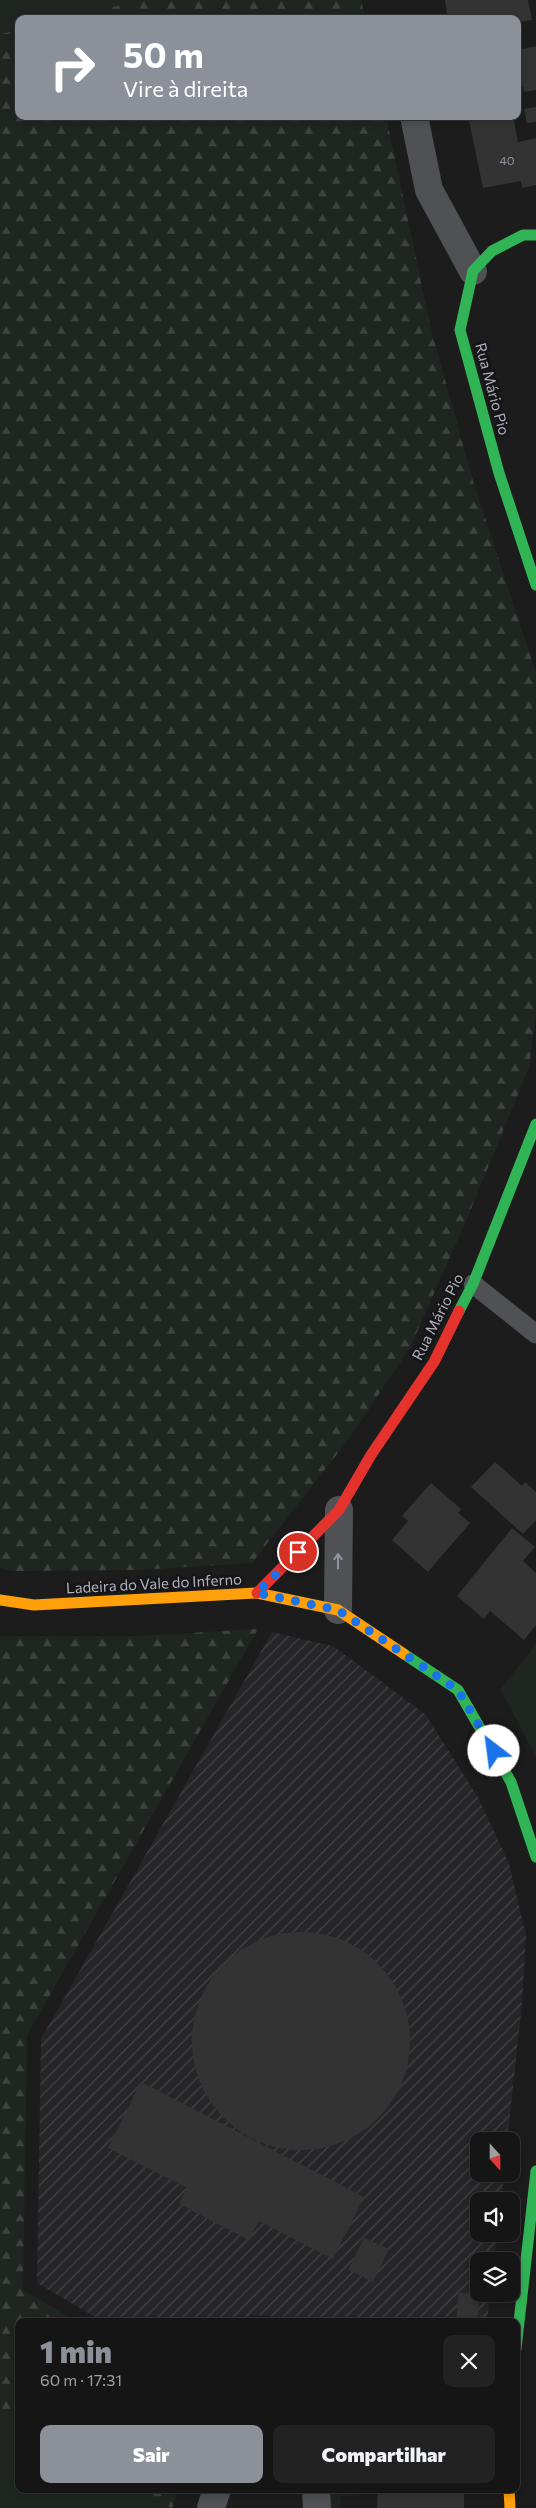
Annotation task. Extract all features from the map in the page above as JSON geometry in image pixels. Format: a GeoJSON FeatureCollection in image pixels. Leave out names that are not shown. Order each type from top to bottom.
{"type":"FeatureCollection","features":[{"type":"Feature","properties":{"kind":"street"},"geometry":{"type":"LineString","coordinates":[[415,120],[429,190],[473,271],[492,251],[523,236],[536,235]]}},
{"type":"Feature","properties":{"kind":"street","name":"Rua Mário Pio"},"geometry":{"type":"LineString","coordinates":[[473,271],[460,330],[499,473],[536,585]]}},
{"type":"Feature","properties":{"kind":"street","name":"Rua Mário Pio"},"geometry":{"type":"LineString","coordinates":[[257,1593],[339,1510],[371,1455],[434,1362],[473,1284],[536,1124]]}},
{"type":"Feature","properties":{"kind":"street"},"geometry":{"type":"LineString","coordinates":[[338,1610],[339,1510]]}},
{"type":"Feature","properties":{"kind":"street","name":"Ladeira do Vale do Inferno"},"geometry":{"type":"LineString","coordinates":[[0,1600],[34,1605],[257,1593],[338,1610],[458,1690],[511,1782],[536,1857]]}},
{"type":"Feature","properties":{"kind":"street"},"geometry":{"type":"LineString","coordinates":[[519,2318],[536,2171]]}},
{"type":"Feature","properties":{"kind":"street"},"geometry":{"type":"LineString","coordinates":[[211,2508],[216,2493]]}},
{"type":"Feature","properties":{"kind":"street"},"geometry":{"type":"LineString","coordinates":[[316,2493],[316,2508]]}},
{"type":"Feature","properties":{"kind":"street"},"geometry":{"type":"LineString","coordinates":[[509,2493],[510,2508]]}},
{"type":"Feature","properties":{"kind":"lane"},"geometry":{"type":"LineString","coordinates":[[473,1284],[536,1334]]}},
{"type":"Feature","properties":{"kind":"shaded area"},"geometry":{"type":"Polygon","coordinates":[[[272,1632],[333,1646],[425,1714],[479,1799],[509,1864],[526,1935],[522,2004],[508,2132],[470,2132],[470,2182],[503,2182],[502,2192],[470,2192],[470,2242],[496,2242],[495,2252],[470,2252],[470,2302],[489,2302],[487,2318],[283,2318],[251,2315],[249,2318],[97,2318],[37,2283],[41,2039],[272,1632]]]}},
{"type":"Feature","properties":{"kind":"green space"},"geometry":{"type":"Polygon","coordinates":[[[0,0],[140,0],[80,15],[15,15],[15,31],[0,34],[0,0]]]}},
{"type":"Feature","properties":{"kind":"green space"},"geometry":{"type":"Polygon","coordinates":[[[140,0],[361,0],[364,15],[80,15],[140,0]]]}},
{"type":"Feature","properties":{"kind":"green space"},"geometry":{"type":"Polygon","coordinates":[[[15,31],[15,120],[387,120],[431,329],[473,481],[536,673],[536,1016],[529,1067],[469,1214],[410,1348],[348,1440],[252,1563],[139,1570],[12,1571],[0,1568],[0,34],[15,31]]]}},
{"type":"Feature","properties":{"kind":"green space"},"geometry":{"type":"Polygon","coordinates":[[[258,1629],[27,2035],[23,2290],[71,2318],[15,2318],[15,2428],[0,2421],[0,1636],[141,1636],[258,1629]]]}},
{"type":"Feature","properties":{"kind":"green space"},"geometry":{"type":"Polygon","coordinates":[[[536,1645],[536,1756],[500,1689],[536,1645]]]}},
{"type":"Feature","properties":{"kind":"green space"},"geometry":{"type":"Polygon","coordinates":[[[0,2421],[15,2428],[15,2493],[142,2493],[172,2508],[0,2508],[0,2421]]]}},
{"type":"Feature","properties":{"kind":"green space"},"geometry":{"type":"Polygon","coordinates":[[[142,2493],[178,2493],[172,2508],[142,2493]]]}},
{"type":"Feature","properties":{"kind":"green space"},"geometry":{"type":"Polygon","coordinates":[[[327,2493],[361,2493],[361,2495],[341,2496],[340,2508],[328,2508],[327,2493]]]}},
{"type":"Feature","properties":{"kind":"building"},"geometry":{"type":"Polygon","coordinates":[[[445,0],[528,0],[532,20],[521,22],[521,15],[447,15],[445,0]]]}},
{"type":"Feature","properties":{"kind":"building"},"geometry":{"type":"Polygon","coordinates":[[[536,46],[536,90],[524,92],[523,87],[521,87],[521,49],[536,46]]]}},
{"type":"Feature","properties":{"kind":"building"},"geometry":{"type":"Polygon","coordinates":[[[536,107],[536,122],[527,123],[524,109],[536,107]]]}},
{"type":"Feature","properties":{"kind":"building"},"geometry":{"type":"Polygon","coordinates":[[[469,120],[514,120],[518,142],[536,138],[536,185],[522,188],[521,181],[483,188],[469,120]]]}},
{"type":"Feature","properties":{"kind":"building"},"geometry":{"type":"Polygon","coordinates":[[[495,1462],[522,1486],[525,1482],[536,1492],[536,1520],[523,1534],[471,1487],[495,1462]]]}},
{"type":"Feature","properties":{"kind":"building"},"geometry":{"type":"Polygon","coordinates":[[[431,1483],[461,1509],[458,1513],[470,1523],[428,1572],[392,1540],[408,1521],[402,1516],[431,1483]]]}},
{"type":"Feature","properties":{"kind":"building"},"geometry":{"type":"Polygon","coordinates":[[[512,1528],[535,1547],[523,1561],[536,1573],[536,1625],[524,1640],[490,1611],[484,1619],[457,1596],[512,1528]]]}},
{"type":"Feature","properties":{"kind":"building"},"geometry":{"type":"Polygon","coordinates":[[[301,1932],[322,1934],[343,1941],[352,1945],[378,1964],[397,1990],[401,1999],[408,2020],[410,2041],[408,2062],[401,2083],[397,2092],[378,2118],[352,2137],[343,2141],[322,2148],[301,2150],[280,2148],[259,2141],[250,2137],[224,2118],[205,2092],[201,2083],[194,2062],[192,2041],[194,2020],[201,1999],[205,1990],[224,1964],[250,1945],[259,1941],[280,1934],[301,1932]]]}},
{"type":"Feature","properties":{"kind":"building"},"geometry":{"type":"Polygon","coordinates":[[[141,2082],[364,2197],[333,2259],[259,2221],[249,2240],[179,2204],[187,2188],[108,2148],[141,2082]]]}},
{"type":"Feature","properties":{"kind":"building"},"geometry":{"type":"Polygon","coordinates":[[[364,2238],[389,2249],[373,2282],[348,2270],[364,2238]]]}},
{"type":"Feature","properties":{"kind":"building"},"geometry":{"type":"Polygon","coordinates":[[[459,2293],[470,2294],[470,2302],[479,2302],[477,2318],[456,2318],[459,2293]]]}},
{"type":"Feature","properties":{"kind":"building"},"geometry":{"type":"Polygon","coordinates":[[[378,2493],[464,2493],[464,2508],[377,2508],[378,2493]]]}},
{"type":"Feature","properties":{"kind":"traffic: fast"},"geometry":{"type":"LineString","coordinates":[[536,235],[523,235],[492,251],[473,271],[460,330],[499,473],[536,585]]}},
{"type":"Feature","properties":{"kind":"traffic: fast"},"geometry":{"type":"LineString","coordinates":[[459,1311],[473,1284],[536,1124]]}},
{"type":"Feature","properties":{"kind":"traffic: fast"},"geometry":{"type":"LineString","coordinates":[[404,1654],[458,1690],[511,1782],[536,1857]]}},
{"type":"Feature","properties":{"kind":"traffic: fast"},"geometry":{"type":"LineString","coordinates":[[519,2318],[536,2171]]}},
{"type":"Feature","properties":{"kind":"traffic: slow"},"geometry":{"type":"LineString","coordinates":[[0,1600],[34,1605],[257,1593],[338,1610],[404,1654]]}},
{"type":"Feature","properties":{"kind":"traffic: slow"},"geometry":{"type":"LineString","coordinates":[[509,2493],[510,2508]]}},
{"type":"Feature","properties":{"kind":"traffic: jam"},"geometry":{"type":"LineString","coordinates":[[257,1593],[339,1510],[371,1455],[434,1362],[459,1311]]}},
{"type":"Feature","properties":{"kind":"route"},"geometry":{"type":"LineString","coordinates":[[298,1552],[257,1593],[338,1610],[458,1690],[494,1751]]}}]}
